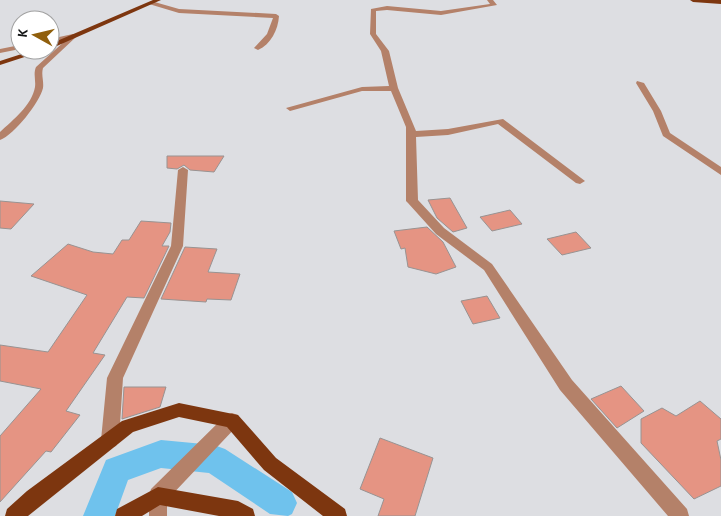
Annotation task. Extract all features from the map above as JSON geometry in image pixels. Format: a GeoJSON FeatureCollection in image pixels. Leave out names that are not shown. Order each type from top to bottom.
{"type":"FeatureCollection","features":[{"type":"Feature","properties":{"kind":"main road"},"geometry":{"type":"LineString","coordinates":[[693,0],[721,2]]}},
{"type":"Feature","properties":{"kind":"main road"},"geometry":{"type":"LineString","coordinates":[[60,42],[154,2]]}},
{"type":"Feature","properties":{"kind":"main road"},"geometry":{"type":"LineString","coordinates":[[14,516],[34,498],[128,426],[178,410],[232,420],[270,464],[338,516]]}},
{"type":"Feature","properties":{"kind":"main road"},"geometry":{"type":"LineString","coordinates":[[124,516],[159,495],[238,510],[246,516]]}},
{"type":"Feature","properties":{"kind":"street"},"geometry":{"type":"LineString","coordinates":[[490,0],[494,5],[442,13],[387,8],[373,10],[374,34],[386,50],[394,88],[411,127],[412,201],[440,231],[488,267],[566,385],[680,516]]}},
{"type":"Feature","properties":{"kind":"street"},"geometry":{"type":"LineString","coordinates":[[154,2],[180,11],[276,16],[275,25],[268,39],[258,48]]}},
{"type":"Feature","properties":{"kind":"street"},"geometry":{"type":"LineString","coordinates":[[60,39],[74,36]]}},
{"type":"Feature","properties":{"kind":"street"},"geometry":{"type":"LineString","coordinates":[[0,137],[30,107],[39,87],[37,73],[40,66],[74,36]]}},
{"type":"Feature","properties":{"kind":"street"},"geometry":{"type":"LineString","coordinates":[[640,83],[657,111],[666,134],[721,172]]}},
{"type":"Feature","properties":{"kind":"street"},"geometry":{"type":"LineString","coordinates":[[290,108],[362,89],[394,88]]}},
{"type":"Feature","properties":{"kind":"street"},"geometry":{"type":"LineString","coordinates":[[411,134],[448,132],[500,121],[580,181]]}},
{"type":"Feature","properties":{"kind":"street"},"geometry":{"type":"LineString","coordinates":[[110,440],[115,378],[177,246],[183,170]]}},
{"type":"Feature","properties":{"kind":"street"},"geometry":{"type":"LineString","coordinates":[[158,516],[159,495],[232,420]]}},
{"type":"Feature","properties":{"kind":"building"},"geometry":{"type":"Polygon","coordinates":[[[167,156],[224,156],[214,172],[190,170],[184,165],[177,169],[167,168],[167,156]]]}},
{"type":"Feature","properties":{"kind":"building"},"geometry":{"type":"Polygon","coordinates":[[[450,198],[467,228],[453,232],[437,218],[428,200],[450,198]]]}},
{"type":"Feature","properties":{"kind":"building"},"geometry":{"type":"Polygon","coordinates":[[[0,201],[34,204],[11,229],[0,228],[0,201]]]}},
{"type":"Feature","properties":{"kind":"building"},"geometry":{"type":"Polygon","coordinates":[[[510,210],[522,224],[492,231],[480,217],[510,210]]]}},
{"type":"Feature","properties":{"kind":"building"},"geometry":{"type":"Polygon","coordinates":[[[141,221],[171,223],[170,232],[162,246],[169,246],[144,298],[127,297],[93,353],[105,355],[66,411],[80,415],[51,452],[46,451],[0,502],[0,436],[41,389],[0,381],[0,345],[48,352],[87,295],[31,276],[68,244],[93,252],[113,254],[122,240],[129,240],[141,221]]]}},
{"type":"Feature","properties":{"kind":"building"},"geometry":{"type":"Polygon","coordinates":[[[427,227],[443,242],[456,267],[436,274],[408,267],[405,248],[401,249],[394,231],[427,227]]]}},
{"type":"Feature","properties":{"kind":"building"},"geometry":{"type":"Polygon","coordinates":[[[576,232],[591,248],[562,255],[547,239],[576,232]]]}},
{"type":"Feature","properties":{"kind":"building"},"geometry":{"type":"Polygon","coordinates":[[[185,247],[217,249],[208,272],[240,274],[231,300],[207,299],[206,302],[161,299],[185,247]]]}},
{"type":"Feature","properties":{"kind":"building"},"geometry":{"type":"Polygon","coordinates":[[[487,296],[500,318],[473,324],[461,301],[487,296]]]}},
{"type":"Feature","properties":{"kind":"building"},"geometry":{"type":"Polygon","coordinates":[[[621,386],[644,411],[617,428],[591,399],[621,386]]]}},
{"type":"Feature","properties":{"kind":"building"},"geometry":{"type":"Polygon","coordinates":[[[124,387],[166,387],[160,407],[122,419],[124,387]]]}},
{"type":"Feature","properties":{"kind":"building"},"geometry":{"type":"Polygon","coordinates":[[[700,401],[721,419],[721,439],[717,441],[721,460],[721,486],[694,499],[641,443],[641,419],[662,408],[676,416],[700,401]]]}},
{"type":"Feature","properties":{"kind":"building"},"geometry":{"type":"Polygon","coordinates":[[[380,438],[433,458],[415,516],[378,516],[384,499],[360,489],[380,438]]]}},
{"type":"Feature","properties":{"kind":"waterway"},"geometry":{"type":"LineString","coordinates":[[99,516],[117,470],[161,454],[214,459],[281,503]]}}]}
